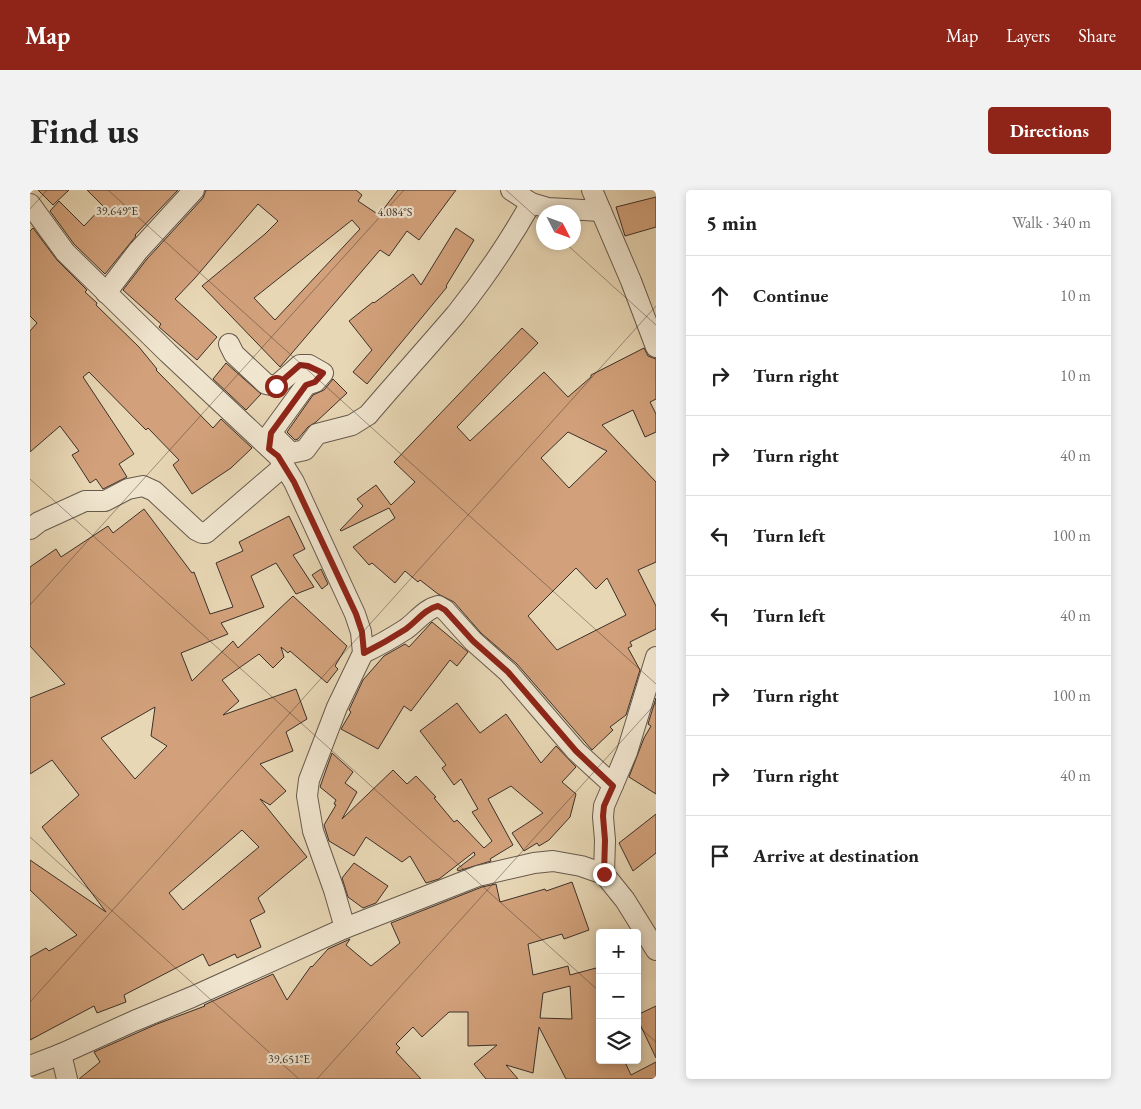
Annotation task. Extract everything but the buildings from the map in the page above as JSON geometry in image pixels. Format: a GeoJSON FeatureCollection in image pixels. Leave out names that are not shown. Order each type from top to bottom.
{"type":"FeatureCollection","features":[{"type":"Feature","properties":{"kind":"street"},"geometry":{"type":"LineString","coordinates":[[106,293],[138,252],[194,190]]}},
{"type":"Feature","properties":{"kind":"street"},"geometry":{"type":"LineString","coordinates":[[512,190],[532,204],[548,208],[601,211]]}},
{"type":"Feature","properties":{"kind":"street"},"geometry":{"type":"LineString","coordinates":[[592,190],[628,273],[656,347]]}},
{"type":"Feature","properties":{"kind":"street"},"geometry":{"type":"LineString","coordinates":[[30,204],[65,252],[106,293],[270,441],[291,453],[305,450],[318,434],[352,425],[368,415],[456,314],[494,262],[532,204]]}},
{"type":"Feature","properties":{"kind":"street"},"geometry":{"type":"LineString","coordinates":[[229,344],[234,354],[266,384],[271,386],[276,386],[300,365],[308,366],[323,373],[315,382],[306,385],[270,441]]}},
{"type":"Feature","properties":{"kind":"street"},"geometry":{"type":"LineString","coordinates":[[270,441],[294,482],[356,614],[362,632],[364,653],[337,707],[309,780],[307,796],[313,831],[345,928]]}},
{"type":"Feature","properties":{"kind":"street"},"geometry":{"type":"LineString","coordinates":[[30,529],[39,522],[85,501],[106,501],[128,489],[143,486],[154,491],[196,530],[206,533],[284,466]]}},
{"type":"Feature","properties":{"kind":"street"},"geometry":{"type":"LineString","coordinates":[[364,653],[408,627],[429,608],[438,606],[445,610],[473,641],[508,672],[576,751],[613,786]]}},
{"type":"Feature","properties":{"kind":"street"},"geometry":{"type":"LineString","coordinates":[[604,874],[604,806],[627,752],[656,657]]}},
{"type":"Feature","properties":{"kind":"street"},"geometry":{"type":"LineString","coordinates":[[30,1066],[345,928],[478,876],[534,863],[553,861],[581,866],[604,874],[625,900],[656,950]]}},
{"type":"Feature","properties":{"kind":"street"},"geometry":{"type":"LineString","coordinates":[[61,1054],[67,1079]]}},
{"type":"Feature","properties":{"kind":"route"},"geometry":{"type":"LineString","coordinates":[[276,386],[300,365],[304,364],[323,373],[315,382],[306,385],[271,433],[269,449],[278,456],[294,482],[356,614],[362,632],[364,653],[408,627],[429,608],[438,606],[445,610],[473,641],[508,672],[576,751],[613,786],[604,806],[604,874]]}}]}
